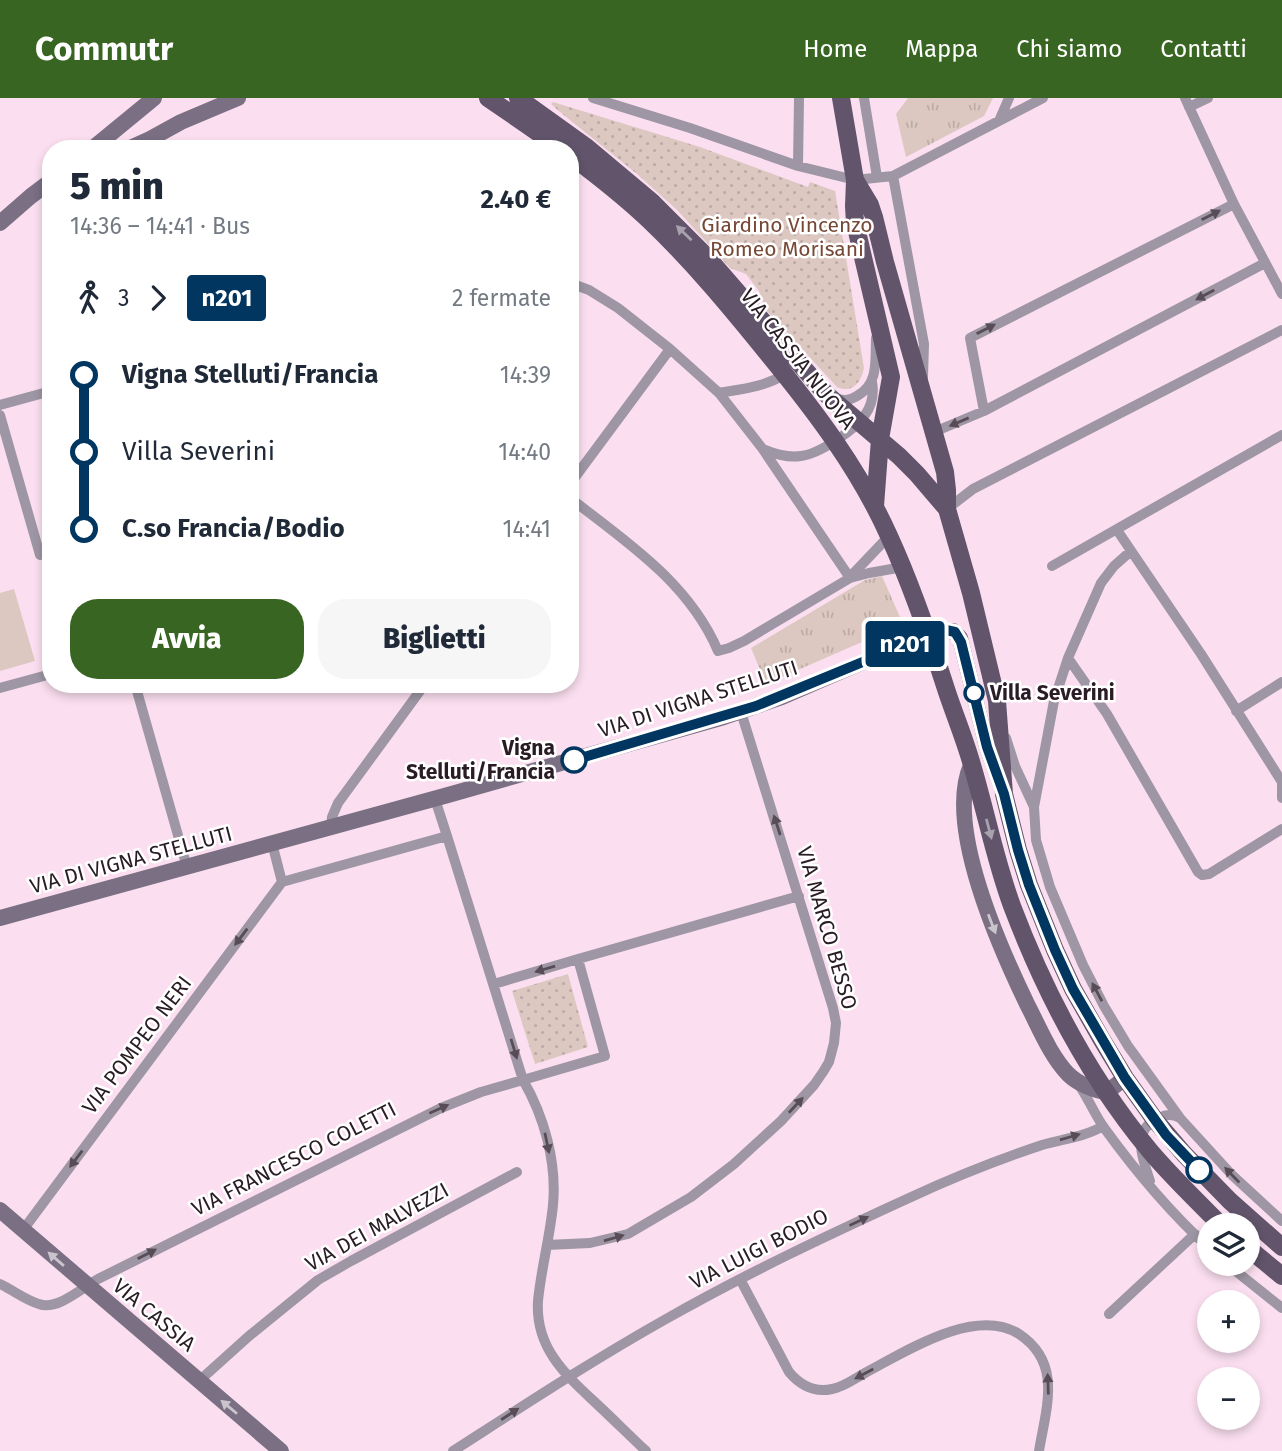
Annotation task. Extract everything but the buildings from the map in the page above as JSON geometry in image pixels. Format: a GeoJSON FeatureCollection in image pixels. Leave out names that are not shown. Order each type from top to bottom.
{"type":"FeatureCollection","features":[{"type":"Feature","properties":{"kind":"main road"},"geometry":{"type":"LineString","coordinates":[[104,140],[154,98]]}},
{"type":"Feature","properties":{"kind":"main road"},"geometry":{"type":"LineString","coordinates":[[109,136],[135,137],[181,122],[238,98]]}},
{"type":"Feature","properties":{"kind":"main road"},"geometry":{"type":"LineString","coordinates":[[488,98],[549,140]]}},
{"type":"Feature","properties":{"kind":"main road"},"geometry":{"type":"LineString","coordinates":[[841,98],[855,180],[855,223],[891,377],[880,439],[875,506]]}},
{"type":"Feature","properties":{"kind":"main road","name":"VIA CASSIA NUOVA"},"geometry":{"type":"LineString","coordinates":[[528,101],[577,140]]}},
{"type":"Feature","properties":{"kind":"main road"},"geometry":{"type":"LineString","coordinates":[[147,140],[181,122]]}},
{"type":"Feature","properties":{"kind":"main road","name":"VIA CASSIA NUOVA"},"geometry":{"type":"LineString","coordinates":[[579,141],[653,203],[708,257],[826,394],[917,474],[947,509]]}},
{"type":"Feature","properties":{"kind":"main road","name":"VIA CASSIA NUOVA"},"geometry":{"type":"LineString","coordinates":[[579,162],[648,219],[728,304],[835,441],[875,506],[903,567],[928,635],[972,763],[1000,870],[1027,945],[1062,1017],[1107,1092],[1140,1139],[1209,1213]]}},
{"type":"Feature","properties":{"kind":"main road"},"geometry":{"type":"LineString","coordinates":[[855,180],[874,217],[945,472],[947,509],[971,593],[998,707],[1004,794]]}},
{"type":"Feature","properties":{"kind":"main road"},"geometry":{"type":"LineString","coordinates":[[0,223],[42,188]]}},
{"type":"Feature","properties":{"kind":"main road"},"geometry":{"type":"LineString","coordinates":[[928,635],[950,631],[960,638],[987,747],[1004,794],[1018,850],[1045,927],[1073,989],[1125,1078],[1166,1135],[1222,1194],[1282,1247]]}},
{"type":"Feature","properties":{"kind":"main road","name":"VIA DI VIGNA STELLUTI"},"geometry":{"type":"LineString","coordinates":[[1,914],[187,867],[741,712],[928,635]]}},
{"type":"Feature","properties":{"kind":"main road"},"geometry":{"type":"LineString","coordinates":[[972,763],[966,780],[964,808],[975,876],[995,932],[1035,1020],[1059,1063],[1075,1080],[1107,1092],[1125,1078]]}},
{"type":"Feature","properties":{"kind":"main road","name":"VIA CASSIA"},"geometry":{"type":"LineString","coordinates":[[0,1210],[281,1451]]}},
{"type":"Feature","properties":{"kind":"main road"},"geometry":{"type":"LineString","coordinates":[[1260,1258],[1282,1276]]}},
{"type":"Feature","properties":{"kind":"street"},"geometry":{"type":"LineString","coordinates":[[593,98],[798,166],[855,180],[893,176],[1043,98]]}},
{"type":"Feature","properties":{"kind":"street"},"geometry":{"type":"LineString","coordinates":[[798,166],[799,98]]}},
{"type":"Feature","properties":{"kind":"street"},"geometry":{"type":"LineString","coordinates":[[864,98],[877,177]]}},
{"type":"Feature","properties":{"kind":"street"},"geometry":{"type":"LineString","coordinates":[[999,121],[1009,98]]}},
{"type":"Feature","properties":{"kind":"street"},"geometry":{"type":"LineString","coordinates":[[1208,98],[1187,103],[1234,204],[1282,294]]}},
{"type":"Feature","properties":{"kind":"street"},"geometry":{"type":"LineString","coordinates":[[893,176],[924,344],[922,391]]}},
{"type":"Feature","properties":{"kind":"street"},"geometry":{"type":"LineString","coordinates":[[984,411],[970,338],[1234,204]]}},
{"type":"Feature","properties":{"kind":"street"},"geometry":{"type":"LineString","coordinates":[[934,432],[984,411],[1265,263]]}},
{"type":"Feature","properties":{"kind":"street"},"geometry":{"type":"LineString","coordinates":[[579,287],[605,299],[670,349],[719,393],[762,448],[849,578]]}},
{"type":"Feature","properties":{"kind":"street"},"geometry":{"type":"LineString","coordinates":[[762,448],[783,456],[813,454],[859,422],[865,415],[873,390],[877,314]]}},
{"type":"Feature","properties":{"kind":"street"},"geometry":{"type":"LineString","coordinates":[[947,509],[973,488],[1282,330]]}},
{"type":"Feature","properties":{"kind":"street"},"geometry":{"type":"LineString","coordinates":[[579,472],[670,349]]}},
{"type":"Feature","properties":{"kind":"street"},"geometry":{"type":"LineString","coordinates":[[719,393],[762,385],[785,374]]}},
{"type":"Feature","properties":{"kind":"street"},"geometry":{"type":"LineString","coordinates":[[826,394],[840,400],[850,399],[864,392],[872,382]]}},
{"type":"Feature","properties":{"kind":"street"},"geometry":{"type":"LineString","coordinates":[[0,405],[42,393]]}},
{"type":"Feature","properties":{"kind":"street"},"geometry":{"type":"LineString","coordinates":[[0,415],[42,554]]}},
{"type":"Feature","properties":{"kind":"street"},"geometry":{"type":"LineString","coordinates":[[1052,566],[1282,435]]}},
{"type":"Feature","properties":{"kind":"street"},"geometry":{"type":"LineString","coordinates":[[579,505],[663,572],[696,612],[718,651],[744,641],[849,578],[889,536]]}},
{"type":"Feature","properties":{"kind":"street"},"geometry":{"type":"LineString","coordinates":[[1117,530],[1201,654],[1282,782],[1282,798]]}},
{"type":"Feature","properties":{"kind":"street"},"geometry":{"type":"LineString","coordinates":[[1131,551],[1114,566],[1101,583],[1068,658],[1054,701],[1034,807],[1036,840],[1058,909],[1087,974],[1128,1046],[1180,1118],[1232,1175],[1282,1221]]}},
{"type":"Feature","properties":{"kind":"street"},"geometry":{"type":"LineString","coordinates":[[849,578],[903,567]]}},
{"type":"Feature","properties":{"kind":"street"},"geometry":{"type":"LineString","coordinates":[[1068,658],[1107,714],[1195,869],[1202,875],[1209,874],[1282,829]]}},
{"type":"Feature","properties":{"kind":"street"},"geometry":{"type":"LineString","coordinates":[[0,688],[42,676]]}},
{"type":"Feature","properties":{"kind":"street"},"geometry":{"type":"LineString","coordinates":[[1236,711],[1282,682]]}},
{"type":"Feature","properties":{"kind":"street"},"geometry":{"type":"LineString","coordinates":[[138,693],[187,867]]}},
{"type":"Feature","properties":{"kind":"street"},"geometry":{"type":"LineString","coordinates":[[331,827],[338,803],[418,693]]}},
{"type":"Feature","properties":{"kind":"street"},"geometry":{"type":"LineString","coordinates":[[998,707],[1015,766],[1034,807]]}},
{"type":"Feature","properties":{"kind":"street","name":"VIA MARCO BESSO"},"geometry":{"type":"LineString","coordinates":[[547,1245],[608,1240],[628,1234],[675,1207],[743,1157],[781,1121],[814,1084],[829,1062],[836,1023],[831,1000],[741,712]]}},
{"type":"Feature","properties":{"kind":"street"},"geometry":{"type":"LineString","coordinates":[[435,799],[523,1080],[540,1114],[552,1171],[553,1203],[538,1293],[538,1317],[544,1338],[561,1370],[646,1451]]}},
{"type":"Feature","properties":{"kind":"street"},"geometry":{"type":"LineString","coordinates":[[272,843],[282,882],[447,836]]}},
{"type":"Feature","properties":{"kind":"street","name":"VIA POMPEO NERI"},"geometry":{"type":"LineString","coordinates":[[23,1230],[282,882]]}},
{"type":"Feature","properties":{"kind":"street"},"geometry":{"type":"LineString","coordinates":[[494,984],[799,896]]}},
{"type":"Feature","properties":{"kind":"street","name":"VIA FRANCESCO COLETTI"},"geometry":{"type":"LineString","coordinates":[[0,1284],[37,1304],[48,1306],[58,1303],[87,1285],[421,1117],[472,1095],[605,1056],[578,959]]}},
{"type":"Feature","properties":{"kind":"street"},"geometry":{"type":"LineString","coordinates":[[1125,1078],[1128,1046]]}},
{"type":"Feature","properties":{"kind":"street"},"geometry":{"type":"LineString","coordinates":[[1075,1080],[1103,1126],[1152,1187],[1195,1234],[1109,1314]]}},
{"type":"Feature","properties":{"kind":"street"},"geometry":{"type":"LineString","coordinates":[[1103,1126],[1108,1107],[1105,1097],[1107,1092]]}},
{"type":"Feature","properties":{"kind":"street"},"geometry":{"type":"LineString","coordinates":[[1152,1187],[1140,1139],[1145,1127],[1154,1120],[1166,1115],[1180,1118]]}},
{"type":"Feature","properties":{"kind":"street","name":"VIA LUIGI BODIO"},"geometry":{"type":"LineString","coordinates":[[453,1451],[568,1377],[740,1279],[845,1227],[950,1180],[1004,1158],[1103,1126]]}},
{"type":"Feature","properties":{"kind":"street","name":"VIA DEI MALVEZZI"},"geometry":{"type":"LineString","coordinates":[[199,1381],[318,1280],[517,1172]]}},
{"type":"Feature","properties":{"kind":"street"},"geometry":{"type":"LineString","coordinates":[[1242,1276],[1282,1308]]}},
{"type":"Feature","properties":{"kind":"street"},"geometry":{"type":"LineString","coordinates":[[740,1279],[789,1372],[802,1384],[819,1390],[829,1390],[845,1384],[924,1343],[958,1329],[984,1325],[1012,1330],[1035,1348],[1047,1371],[1049,1393],[1039,1451]]}},
{"type":"Feature","properties":{"kind":"green space"},"geometry":{"type":"Polygon","coordinates":[[[908,98],[993,98],[984,116],[906,157],[896,114],[908,98]]]}},
{"type":"Feature","properties":{"kind":"green space","name":"Giardino Vincenzo Romeo Morisani"},"geometry":{"type":"Polygon","coordinates":[[[553,102],[700,147],[808,187],[810,182],[835,191],[864,368],[855,385],[848,389],[837,387],[766,310],[759,291],[746,274],[730,268],[677,210],[560,112],[551,104],[553,102]]]}},
{"type":"Feature","properties":{"kind":"green space"},"geometry":{"type":"Polygon","coordinates":[[[882,576],[903,624],[766,684],[751,648],[865,580],[882,576]]]}},
{"type":"Feature","properties":{"kind":"green space"},"geometry":{"type":"Polygon","coordinates":[[[14,589],[35,661],[0,671],[0,593],[14,589]]]}},
{"type":"Feature","properties":{"kind":"green space"},"geometry":{"type":"Polygon","coordinates":[[[568,974],[588,1047],[535,1064],[512,991],[568,974]]]}},
{"type":"Feature","properties":{"kind":"bus line","name":"n201"},"geometry":{"type":"LineString","coordinates":[[574,760],[741,712],[933,633],[946,630],[955,632],[960,638],[987,747],[1004,794],[1035,902],[1055,950],[1073,989],[1125,1078],[1166,1135],[1199,1170]]}},
{"type":"Feature","properties":{"kind":"place","name":"Villa Severini"},"geometry":{"type":"Point","coordinates":[974,693]}},
{"type":"Feature","properties":{"kind":"place","name":"Vigna Stelluti/Francia"},"geometry":{"type":"Point","coordinates":[574,760]}}]}
